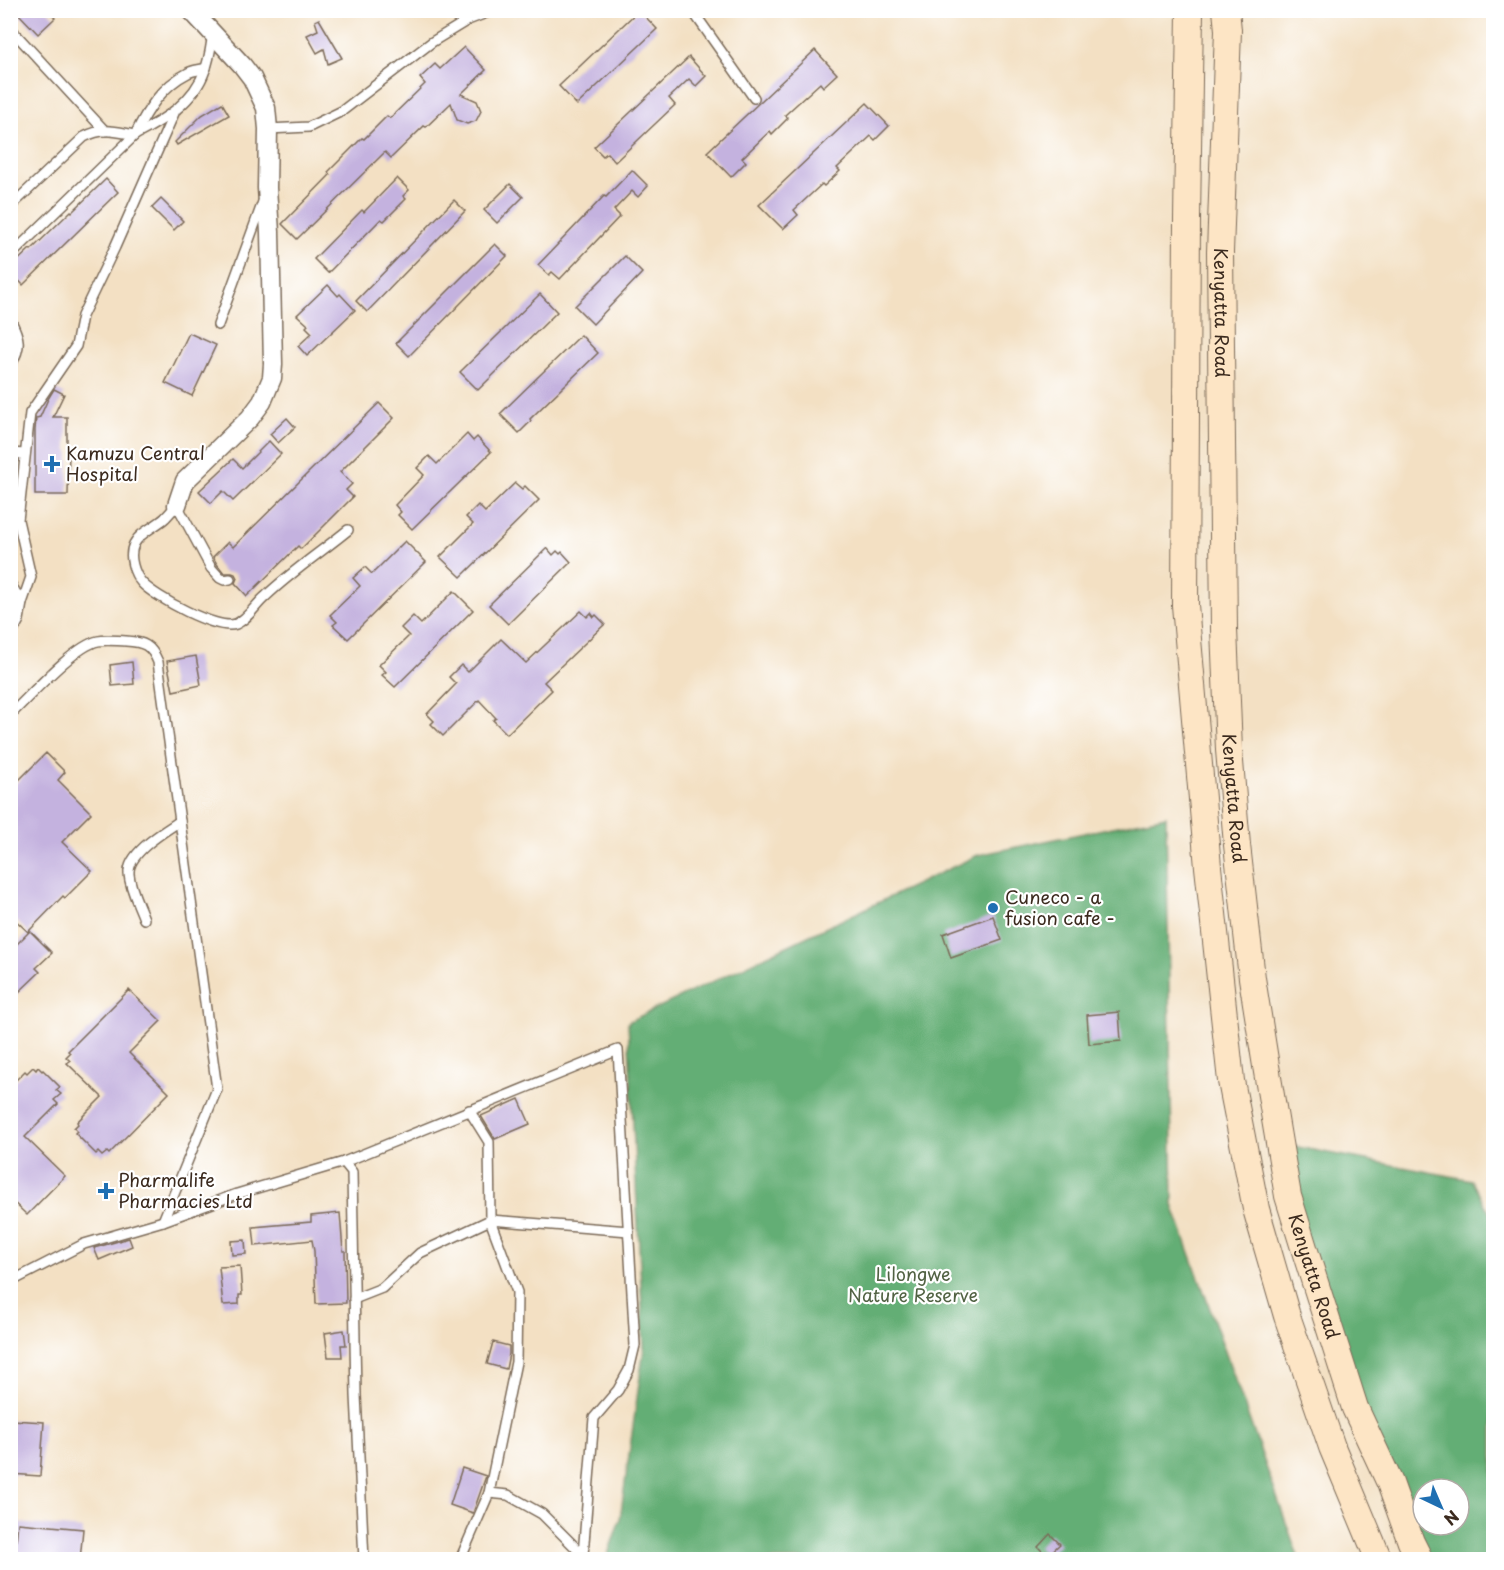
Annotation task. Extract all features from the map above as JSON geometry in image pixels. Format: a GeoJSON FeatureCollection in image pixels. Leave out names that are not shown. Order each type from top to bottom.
{"type":"FeatureCollection","features":[{"type":"Feature","properties":{"kind":"main road","name":"Kenyatta Road"},"geometry":{"type":"LineString","coordinates":[[1190,10],[1185,605],[1208,867],[1231,1081],[1256,1209],[1287,1316],[1332,1447],[1379,1560]]}},
{"type":"Feature","properties":{"kind":"main road","name":"Kenyatta Road"},"geometry":{"type":"LineString","coordinates":[[1226,10],[1228,30],[1220,252],[1224,629],[1229,750],[1251,968],[1288,1196],[1355,1408],[1390,1483],[1411,1542],[1420,1560]]}},
{"type":"Feature","properties":{"kind":"street"},"geometry":{"type":"LineString","coordinates":[[177,504],[185,481],[250,418],[262,402],[272,378],[273,364],[266,108],[252,78],[191,10]]}},
{"type":"Feature","properties":{"kind":"lane"},"geometry":{"type":"LineString","coordinates":[[268,129],[309,127],[342,111],[432,42],[468,20],[494,10]]}},
{"type":"Feature","properties":{"kind":"lane"},"geometry":{"type":"LineString","coordinates":[[692,10],[754,98]]}},
{"type":"Feature","properties":{"kind":"lane"},"geometry":{"type":"LineString","coordinates":[[10,28],[105,131]]}},
{"type":"Feature","properties":{"kind":"lane"},"geometry":{"type":"LineString","coordinates":[[10,256],[135,135],[175,111],[190,96],[206,68],[213,33]]}},
{"type":"Feature","properties":{"kind":"lane"},"geometry":{"type":"LineString","coordinates":[[135,135],[145,113],[159,96],[189,72],[206,68]]}},
{"type":"Feature","properties":{"kind":"lane"},"geometry":{"type":"LineString","coordinates":[[10,630],[14,629],[19,620],[31,577],[18,520],[30,413],[76,346],[82,316],[175,111]]}},
{"type":"Feature","properties":{"kind":"lane"},"geometry":{"type":"LineString","coordinates":[[10,207],[84,138],[97,131],[135,135]]}},
{"type":"Feature","properties":{"kind":"lane"},"geometry":{"type":"LineString","coordinates":[[218,325],[267,188]]}},
{"type":"Feature","properties":{"kind":"lane"},"geometry":{"type":"LineString","coordinates":[[10,319],[17,332],[19,345],[10,366]]}},
{"type":"Feature","properties":{"kind":"lane"},"geometry":{"type":"LineString","coordinates":[[10,453],[25,454]]}},
{"type":"Feature","properties":{"kind":"lane"},"geometry":{"type":"LineString","coordinates":[[230,579],[220,578],[211,568],[177,504],[164,519],[145,531],[133,545],[131,556],[134,571],[150,591],[210,622],[234,625],[348,530]]}},
{"type":"Feature","properties":{"kind":"lane"},"geometry":{"type":"LineString","coordinates":[[10,583],[22,603]]}},
{"type":"Feature","properties":{"kind":"lane"},"geometry":{"type":"LineString","coordinates":[[10,715],[71,656],[99,640],[140,642],[154,653],[158,662],[217,1089],[163,1221]]}},
{"type":"Feature","properties":{"kind":"lane"},"geometry":{"type":"LineString","coordinates":[[144,919],[128,871],[132,861],[153,840],[180,821]]}},
{"type":"Feature","properties":{"kind":"lane"},"geometry":{"type":"LineString","coordinates":[[10,1282],[84,1244],[163,1221],[237,1194],[344,1162],[618,1050],[635,1345],[629,1370],[618,1390],[594,1418],[582,1557]]}},
{"type":"Feature","properties":{"kind":"lane"},"geometry":{"type":"LineString","coordinates":[[460,1560],[489,1493],[516,1362],[517,1292],[489,1220],[489,1142],[469,1110]]}},
{"type":"Feature","properties":{"kind":"lane"},"geometry":{"type":"LineString","coordinates":[[344,1162],[352,1172],[356,1395],[364,1560]]}},
{"type":"Feature","properties":{"kind":"lane"},"geometry":{"type":"LineString","coordinates":[[354,1299],[382,1288],[420,1253],[489,1220],[629,1231]]}},
{"type":"Feature","properties":{"kind":"lane"},"geometry":{"type":"LineString","coordinates":[[489,1493],[508,1495],[542,1514],[582,1557]]}},
{"type":"Feature","properties":{"kind":"green space","name":"Lilongwe Nature Reserve"},"geometry":{"type":"Polygon","coordinates":[[[1166,816],[1173,1205],[1299,1559],[606,1560],[620,1519],[644,1348],[628,1022],[978,855],[1166,816]]]}},
{"type":"Feature","properties":{"kind":"green space"},"geometry":{"type":"Polygon","coordinates":[[[1271,1142],[1471,1180],[1493,1219],[1493,1559],[1409,1559],[1271,1142]]]}},
{"type":"Feature","properties":{"kind":"building"},"geometry":{"type":"Polygon","coordinates":[[[15,10],[47,10],[55,18],[38,34],[15,10]]]}},
{"type":"Feature","properties":{"kind":"building"},"geometry":{"type":"Polygon","coordinates":[[[639,10],[657,29],[577,105],[559,86],[639,10]]]}},
{"type":"Feature","properties":{"kind":"building"},"geometry":{"type":"Polygon","coordinates":[[[319,19],[342,58],[328,64],[324,49],[317,53],[307,35],[318,30],[315,21],[319,19]]]}},
{"type":"Feature","properties":{"kind":"building"},"geometry":{"type":"Polygon","coordinates":[[[464,47],[486,70],[461,94],[477,101],[481,111],[476,121],[467,124],[457,120],[451,103],[391,158],[385,152],[297,239],[282,224],[362,138],[364,139],[387,116],[390,118],[425,84],[420,78],[435,64],[440,69],[464,47]]]}},
{"type":"Feature","properties":{"kind":"building"},"geometry":{"type":"Polygon","coordinates":[[[815,50],[837,74],[823,87],[820,83],[785,115],[788,118],[772,134],[770,131],[742,158],[746,162],[731,177],[707,152],[815,50]]]}},
{"type":"Feature","properties":{"kind":"building"},"geometry":{"type":"Polygon","coordinates":[[[689,57],[706,76],[696,86],[689,79],[669,98],[675,105],[615,162],[607,153],[603,156],[594,147],[689,57]]]}},
{"type":"Feature","properties":{"kind":"building"},"geometry":{"type":"Polygon","coordinates":[[[222,103],[229,115],[177,145],[175,142],[202,115],[222,103]]]}},
{"type":"Feature","properties":{"kind":"building"},"geometry":{"type":"Polygon","coordinates":[[[867,103],[889,126],[875,140],[871,136],[837,168],[840,171],[794,210],[798,215],[783,229],[759,205],[867,103]]]}},
{"type":"Feature","properties":{"kind":"building"},"geometry":{"type":"Polygon","coordinates":[[[632,170],[648,186],[638,197],[632,191],[614,210],[620,216],[560,279],[552,272],[549,275],[538,265],[632,170]]]}},
{"type":"Feature","properties":{"kind":"building"},"geometry":{"type":"Polygon","coordinates":[[[397,178],[409,190],[403,196],[406,199],[384,221],[381,219],[328,273],[314,259],[397,178]]]}},
{"type":"Feature","properties":{"kind":"building"},"geometry":{"type":"Polygon","coordinates":[[[106,179],[118,192],[23,285],[10,271],[10,268],[106,179]]]}},
{"type":"Feature","properties":{"kind":"building"},"geometry":{"type":"Polygon","coordinates":[[[510,184],[523,197],[497,223],[484,210],[510,184]]]}},
{"type":"Feature","properties":{"kind":"building"},"geometry":{"type":"Polygon","coordinates":[[[161,199],[183,221],[174,230],[152,208],[161,199]]]}},
{"type":"Feature","properties":{"kind":"building"},"geometry":{"type":"Polygon","coordinates":[[[454,200],[465,211],[367,312],[356,301],[454,200]]]}},
{"type":"Feature","properties":{"kind":"building"},"geometry":{"type":"Polygon","coordinates":[[[495,244],[507,256],[409,356],[396,343],[495,244]]]}},
{"type":"Feature","properties":{"kind":"building"},"geometry":{"type":"Polygon","coordinates":[[[625,256],[642,273],[593,324],[575,306],[625,256]]]}},
{"type":"Feature","properties":{"kind":"building"},"geometry":{"type":"Polygon","coordinates":[[[328,285],[355,310],[307,356],[298,346],[312,333],[306,327],[308,325],[297,315],[328,285]]]}},
{"type":"Feature","properties":{"kind":"building"},"geometry":{"type":"Polygon","coordinates":[[[540,294],[557,312],[478,390],[460,372],[540,294]]]}},
{"type":"Feature","properties":{"kind":"building"},"geometry":{"type":"Polygon","coordinates":[[[189,333],[216,345],[192,396],[165,383],[189,333]]]}},
{"type":"Feature","properties":{"kind":"building"},"geometry":{"type":"Polygon","coordinates":[[[581,335],[598,353],[530,419],[531,421],[519,433],[500,414],[581,335]]]}},
{"type":"Feature","properties":{"kind":"building"},"geometry":{"type":"Polygon","coordinates":[[[54,389],[64,394],[53,417],[67,417],[68,495],[35,495],[36,418],[40,417],[54,389]]]}},
{"type":"Feature","properties":{"kind":"building"},"geometry":{"type":"Polygon","coordinates":[[[379,403],[394,418],[340,472],[352,484],[346,490],[353,497],[301,549],[298,546],[247,596],[235,583],[237,578],[235,574],[224,573],[213,557],[228,542],[233,547],[379,403]]]}},
{"type":"Feature","properties":{"kind":"building"},"geometry":{"type":"Polygon","coordinates":[[[287,418],[295,427],[278,443],[270,434],[287,418]]]}},
{"type":"Feature","properties":{"kind":"building"},"geometry":{"type":"Polygon","coordinates":[[[467,434],[473,441],[477,437],[491,452],[412,529],[398,515],[401,512],[395,505],[424,475],[417,468],[429,456],[437,464],[467,434]]]}},
{"type":"Feature","properties":{"kind":"building"},"geometry":{"type":"Polygon","coordinates":[[[269,441],[281,454],[233,501],[223,491],[211,503],[199,491],[233,459],[242,468],[269,441]]]}},
{"type":"Feature","properties":{"kind":"building"},"geometry":{"type":"Polygon","coordinates":[[[515,483],[522,489],[525,486],[539,500],[461,577],[440,557],[473,524],[466,517],[478,505],[485,512],[515,483]]]}},
{"type":"Feature","properties":{"kind":"building"},"geometry":{"type":"Polygon","coordinates":[[[405,541],[426,562],[348,639],[333,625],[337,622],[330,615],[360,586],[353,578],[365,567],[372,574],[405,541]]]}},
{"type":"Feature","properties":{"kind":"building"},"geometry":{"type":"Polygon","coordinates":[[[547,548],[553,555],[557,551],[560,554],[562,552],[571,562],[508,624],[489,605],[547,548]]]}},
{"type":"Feature","properties":{"kind":"building"},"geometry":{"type":"Polygon","coordinates":[[[454,591],[473,610],[395,687],[382,675],[386,672],[379,665],[409,636],[401,628],[413,616],[421,624],[454,591]]]}},
{"type":"Feature","properties":{"kind":"building"},"geometry":{"type":"Polygon","coordinates":[[[581,611],[587,617],[591,613],[594,617],[596,615],[605,624],[544,682],[552,690],[507,734],[493,720],[496,718],[479,700],[443,736],[431,724],[434,721],[427,714],[456,684],[449,677],[461,665],[468,672],[501,639],[526,663],[581,611]]]}},
{"type":"Feature","properties":{"kind":"building"},"geometry":{"type":"Polygon","coordinates":[[[196,656],[201,685],[173,691],[167,661],[196,656]]]}},
{"type":"Feature","properties":{"kind":"building"},"geometry":{"type":"Polygon","coordinates":[[[132,662],[134,684],[112,686],[110,665],[132,662]]]}},
{"type":"Feature","properties":{"kind":"building"},"geometry":{"type":"Polygon","coordinates":[[[46,753],[65,772],[58,780],[91,813],[62,842],[92,871],[65,898],[63,896],[28,932],[10,915],[10,789],[46,753]]]}},
{"type":"Feature","properties":{"kind":"building"},"geometry":{"type":"Polygon","coordinates":[[[993,916],[1002,940],[951,958],[943,934],[993,916]]]}},
{"type":"Feature","properties":{"kind":"building"},"geometry":{"type":"Polygon","coordinates":[[[30,931],[52,953],[36,968],[40,972],[18,993],[10,985],[10,951],[30,931]]]}},
{"type":"Feature","properties":{"kind":"building"},"geometry":{"type":"Polygon","coordinates":[[[129,990],[161,1021],[129,1053],[169,1093],[109,1154],[107,1152],[102,1156],[98,1152],[96,1154],[75,1133],[77,1131],[74,1128],[102,1097],[67,1063],[70,1061],[66,1057],[70,1053],[68,1051],[129,990]]]}},
{"type":"Feature","properties":{"kind":"building"},"geometry":{"type":"Polygon","coordinates":[[[1119,1012],[1121,1041],[1089,1044],[1087,1015],[1119,1012]]]}},
{"type":"Feature","properties":{"kind":"building"},"geometry":{"type":"Polygon","coordinates":[[[33,1067],[36,1070],[38,1067],[43,1070],[60,1087],[56,1090],[61,1094],[54,1100],[58,1104],[25,1137],[65,1176],[27,1215],[10,1199],[10,1086],[25,1071],[27,1073],[33,1067]]]}},
{"type":"Feature","properties":{"kind":"building"},"geometry":{"type":"Polygon","coordinates":[[[519,1099],[530,1124],[495,1139],[481,1116],[519,1099]]]}},
{"type":"Feature","properties":{"kind":"building"},"geometry":{"type":"Polygon","coordinates":[[[340,1213],[343,1251],[345,1251],[346,1303],[316,1304],[312,1240],[255,1246],[253,1227],[311,1222],[311,1216],[340,1213]]]}},
{"type":"Feature","properties":{"kind":"building"},"geometry":{"type":"Polygon","coordinates":[[[129,1238],[132,1246],[99,1260],[94,1248],[129,1238]]]}},
{"type":"Feature","properties":{"kind":"building"},"geometry":{"type":"Polygon","coordinates":[[[245,1240],[246,1254],[232,1255],[231,1241],[245,1240]]]}},
{"type":"Feature","properties":{"kind":"building"},"geometry":{"type":"Polygon","coordinates":[[[240,1266],[242,1295],[239,1295],[239,1304],[223,1305],[219,1267],[240,1266]]]}},
{"type":"Feature","properties":{"kind":"building"},"geometry":{"type":"Polygon","coordinates":[[[344,1330],[346,1345],[341,1345],[342,1357],[328,1357],[325,1333],[344,1330]]]}},
{"type":"Feature","properties":{"kind":"building"},"geometry":{"type":"Polygon","coordinates":[[[493,1342],[509,1346],[506,1369],[487,1364],[493,1342]]]}},
{"type":"Feature","properties":{"kind":"building"},"geometry":{"type":"Polygon","coordinates":[[[12,1420],[44,1422],[40,1476],[10,1474],[12,1420]]]}},
{"type":"Feature","properties":{"kind":"building"},"geometry":{"type":"Polygon","coordinates":[[[462,1468],[486,1476],[473,1513],[450,1505],[462,1468]]]}},
{"type":"Feature","properties":{"kind":"building"},"geometry":{"type":"Polygon","coordinates":[[[18,1523],[83,1529],[80,1560],[14,1560],[18,1523]]]}},
{"type":"Feature","properties":{"kind":"building"},"geometry":{"type":"Polygon","coordinates":[[[1050,1534],[1060,1544],[1047,1556],[1038,1547],[1050,1534]]]}},
{"type":"Feature","properties":{"kind":"place","name":"Kamuzu Central Hospital"},"geometry":{"type":"Point","coordinates":[52,464]}},
{"type":"Feature","properties":{"kind":"place","name":"Cuneco - a fusion cafe -"},"geometry":{"type":"Point","coordinates":[993,908]}},
{"type":"Feature","properties":{"kind":"place","name":"Pharmalife Pharmacies Ltd"},"geometry":{"type":"Point","coordinates":[106,1191]}}]}
